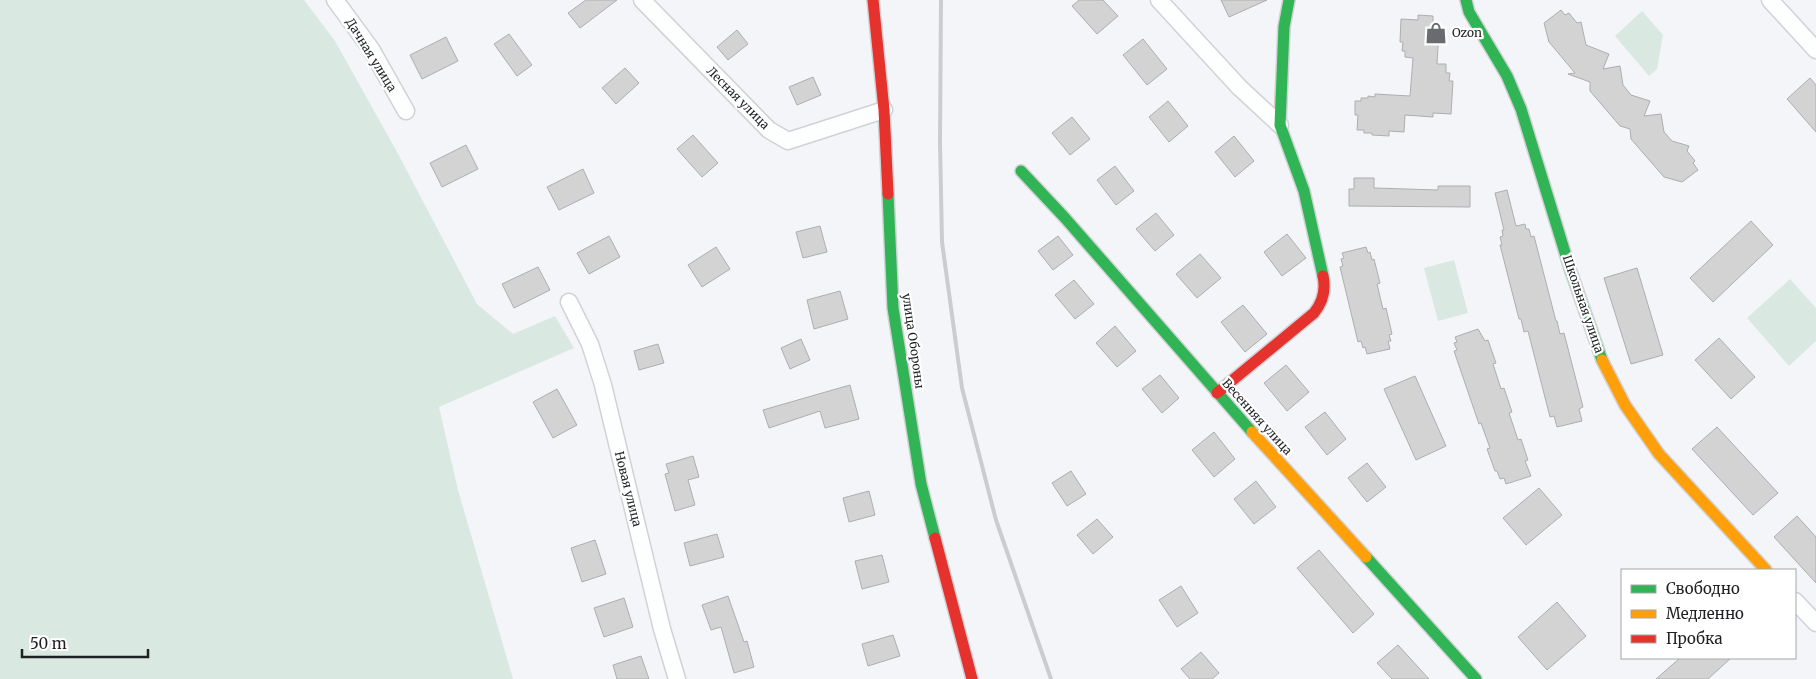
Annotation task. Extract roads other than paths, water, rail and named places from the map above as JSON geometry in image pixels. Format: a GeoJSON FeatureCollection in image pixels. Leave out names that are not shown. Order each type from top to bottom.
{"type":"FeatureCollection","features":[{"type":"Feature","properties":{"kind":"street","name":"Дачная улица"},"geometry":{"type":"LineString","coordinates":[[336,0],[371,49],[406,111]]}},
{"type":"Feature","properties":{"kind":"street","name":"Лесная улица"},"geometry":{"type":"LineString","coordinates":[[642,0],[769,130],[788,141],[884,110]]}},
{"type":"Feature","properties":{"kind":"street","name":"улица Обороны"},"geometry":{"type":"LineString","coordinates":[[873,0],[884,110],[894,318],[921,484],[972,679]]}},
{"type":"Feature","properties":{"kind":"street"},"geometry":{"type":"LineString","coordinates":[[1159,0],[1239,87],[1280,125]]}},
{"type":"Feature","properties":{"kind":"street"},"geometry":{"type":"LineString","coordinates":[[1217,393],[1305,322],[1317,310],[1324,298],[1325,284],[1304,191],[1280,125],[1284,27],[1289,0]]}},
{"type":"Feature","properties":{"kind":"street","name":"Школьная улица"},"geometry":{"type":"LineString","coordinates":[[1466,0],[1469,12],[1506,76],[1521,109],[1570,270],[1598,353],[1625,405],[1659,454],[1765,569]]}},
{"type":"Feature","properties":{"kind":"street"},"geometry":{"type":"LineString","coordinates":[[1770,0],[1816,50]]}},
{"type":"Feature","properties":{"kind":"street","name":"Весенняя улица"},"geometry":{"type":"LineString","coordinates":[[1021,171],[1065,218],[1217,393],[1476,679]]}},
{"type":"Feature","properties":{"kind":"street","name":"Новая улица"},"geometry":{"type":"LineString","coordinates":[[569,302],[590,344],[603,385],[662,629],[677,679]]}},
{"type":"Feature","properties":{"kind":"street"},"geometry":{"type":"LineString","coordinates":[[1796,602],[1816,624]]}},
{"type":"Feature","properties":{"kind":"railway"},"geometry":{"type":"LineString","coordinates":[[941,0],[940,142],[942,242],[962,388],[996,520],[1051,679]]}},
{"type":"Feature","properties":{"kind":"place","name":"Ozon"},"geometry":{"type":"Point","coordinates":[1436,33]}}]}
